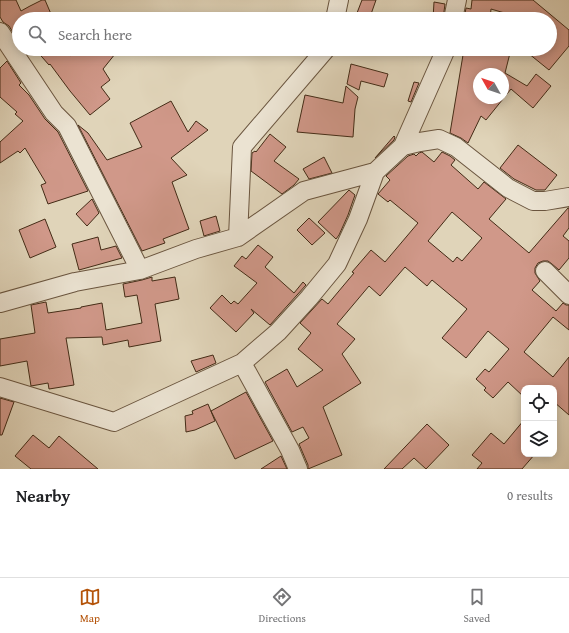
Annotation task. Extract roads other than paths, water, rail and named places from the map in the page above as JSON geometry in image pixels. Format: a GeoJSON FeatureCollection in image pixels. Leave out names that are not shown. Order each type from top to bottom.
{"type":"FeatureCollection","features":[{"type":"Feature","properties":{"kind":"street"},"geometry":{"type":"LineString","coordinates":[[337,12],[340,0]]}},
{"type":"Feature","properties":{"kind":"street"},"geometry":{"type":"LineString","coordinates":[[454,12],[457,0]]}},
{"type":"Feature","properties":{"kind":"street"},"geometry":{"type":"LineString","coordinates":[[0,32],[12,50]]}},
{"type":"Feature","properties":{"kind":"street"},"geometry":{"type":"LineString","coordinates":[[16,56],[54,113],[67,126],[140,270]]}},
{"type":"Feature","properties":{"kind":"street"},"geometry":{"type":"LineString","coordinates":[[238,237],[242,147],[320,56]]}},
{"type":"Feature","properties":{"kind":"street"},"geometry":{"type":"LineString","coordinates":[[0,387],[114,422],[242,363],[278,332],[337,264],[358,219],[375,172],[403,146],[443,56]]}},
{"type":"Feature","properties":{"kind":"street"},"geometry":{"type":"LineString","coordinates":[[403,146],[439,139],[456,147],[508,188],[533,201],[545,202],[569,197]]}},
{"type":"Feature","properties":{"kind":"street"},"geometry":{"type":"LineString","coordinates":[[0,303],[75,282],[140,270],[196,249],[238,237],[304,191],[375,172]]}},
{"type":"Feature","properties":{"kind":"street"},"geometry":{"type":"LineString","coordinates":[[545,271],[569,295]]}},
{"type":"Feature","properties":{"kind":"street"},"geometry":{"type":"LineString","coordinates":[[242,363],[290,450],[298,469]]}}]}
